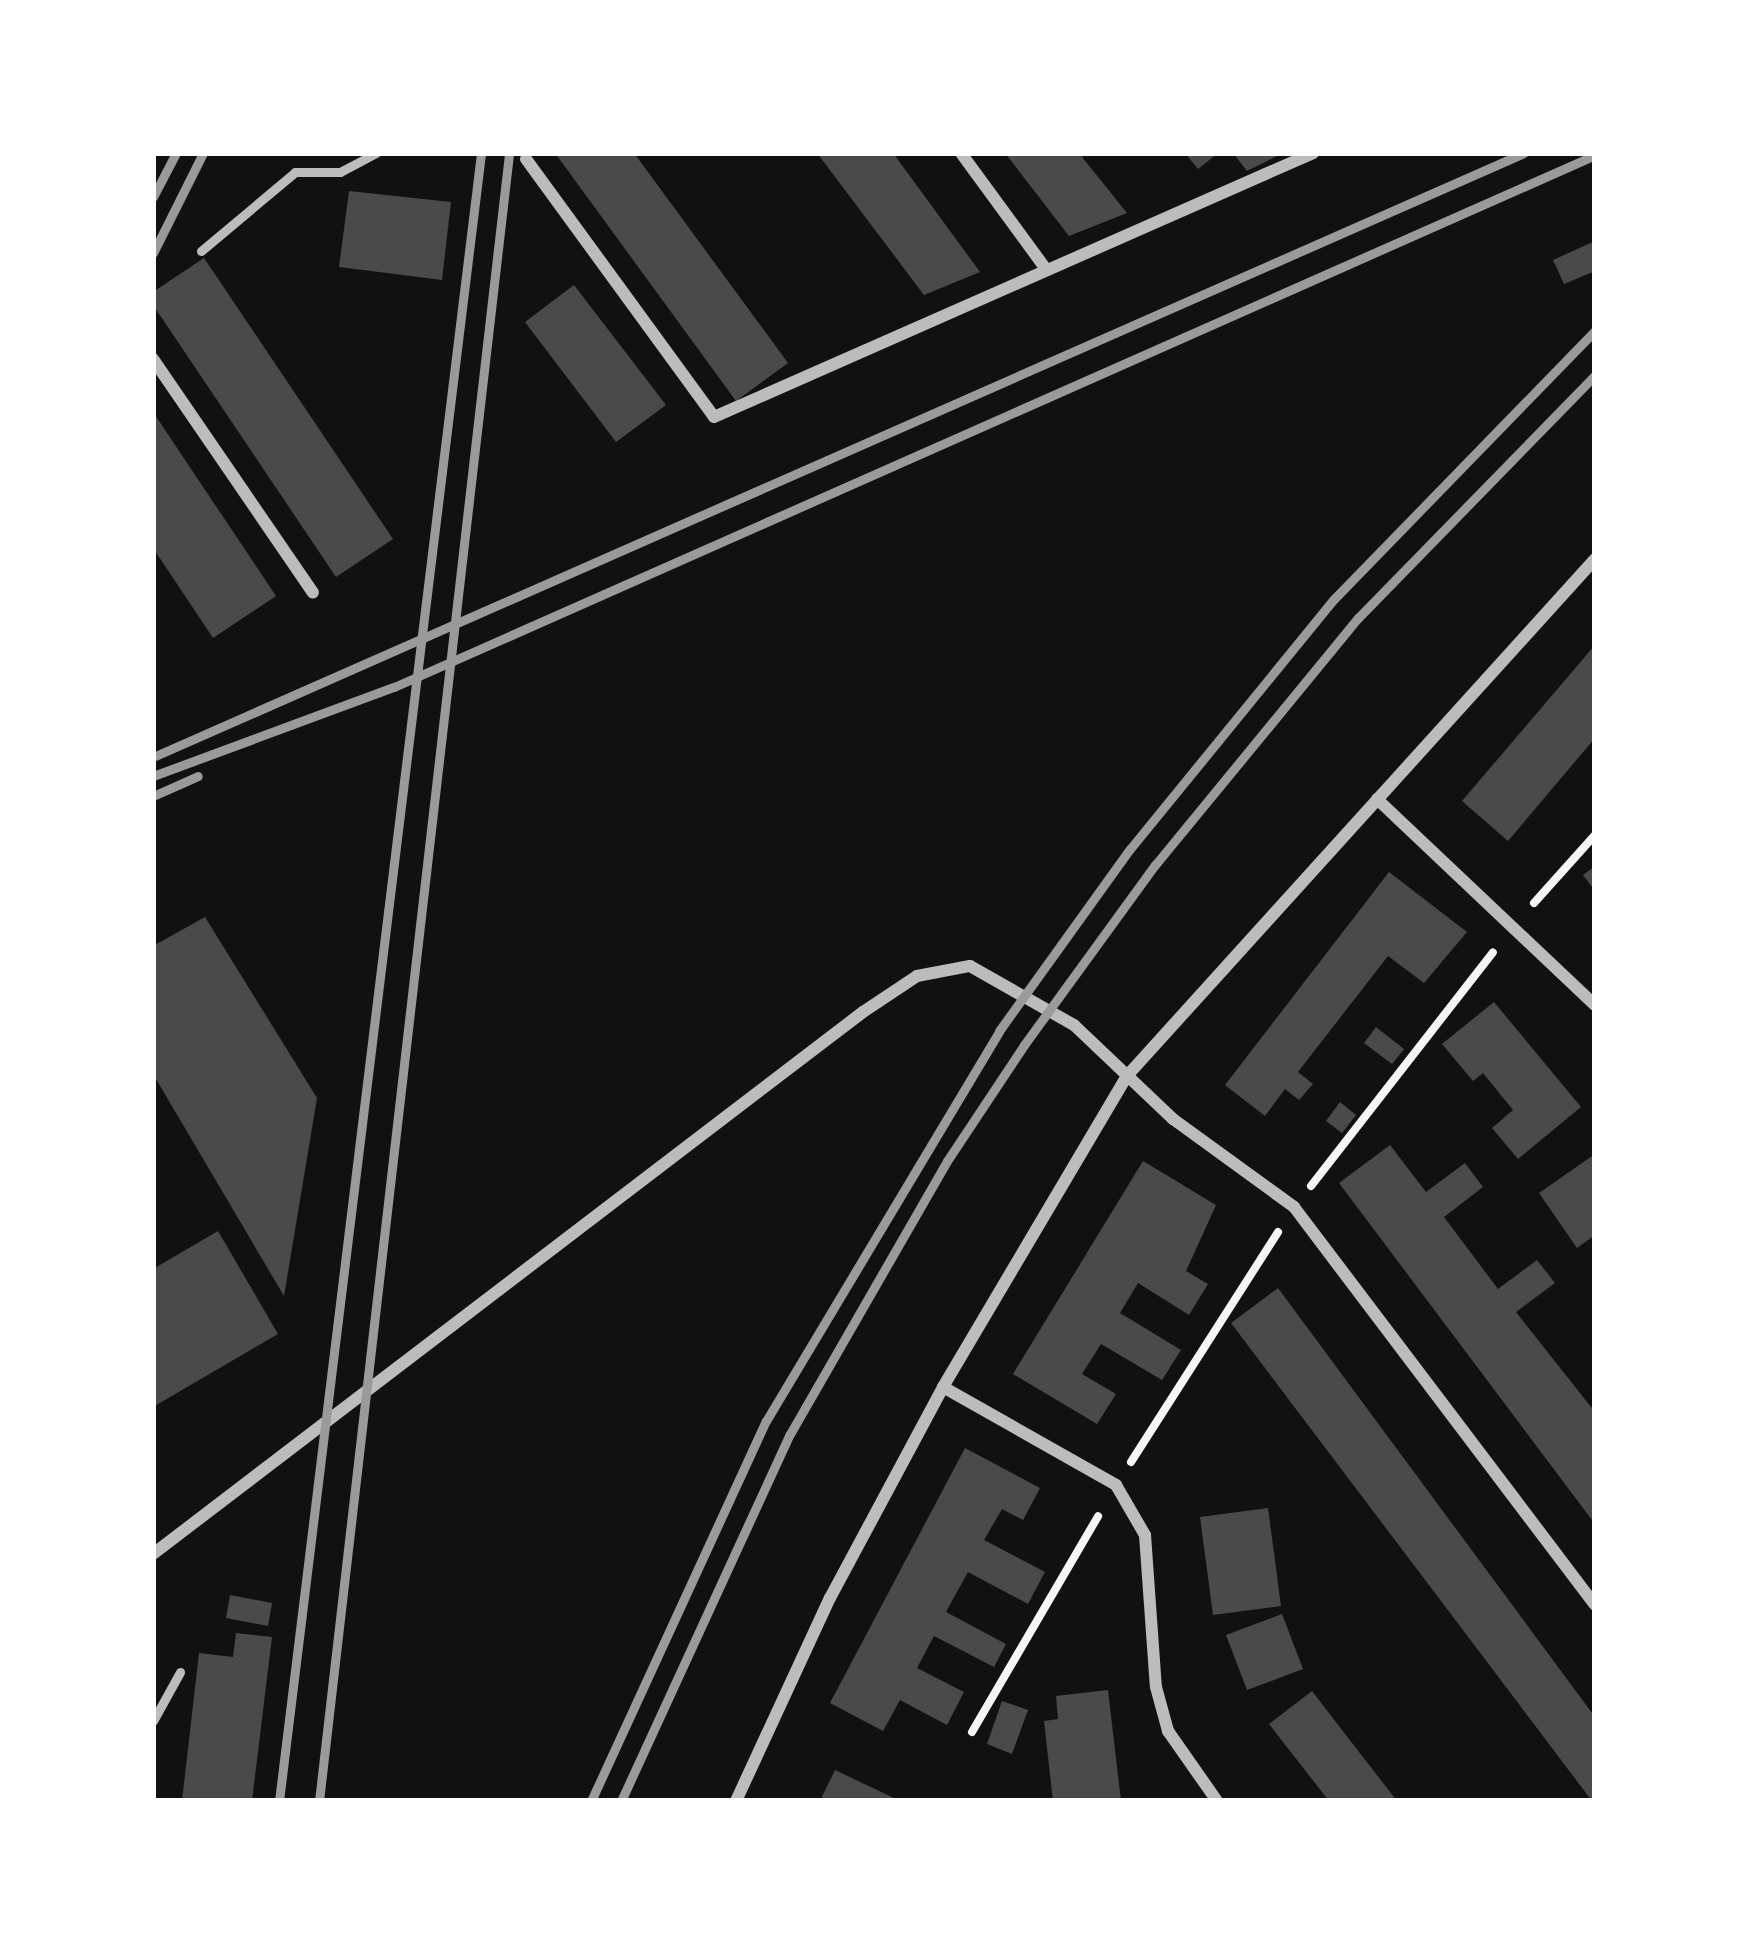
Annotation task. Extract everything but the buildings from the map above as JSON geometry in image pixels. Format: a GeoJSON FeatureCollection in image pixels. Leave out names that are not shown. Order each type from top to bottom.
{"type":"FeatureCollection","features":[{"type":"Feature","properties":{"kind":"street"},"geometry":{"type":"LineString","coordinates":[[961,153],[1046,269]]}},
{"type":"Feature","properties":{"kind":"street"},"geometry":{"type":"LineString","coordinates":[[526,159],[714,417],[1313,153]]}},
{"type":"Feature","properties":{"kind":"street"},"geometry":{"type":"LineString","coordinates":[[153,358],[313,592]]}},
{"type":"Feature","properties":{"kind":"street"},"geometry":{"type":"LineString","coordinates":[[736,1801],[830,1598],[943,1387],[1126,1077],[1595,559]]}},
{"type":"Feature","properties":{"kind":"street"},"geometry":{"type":"LineString","coordinates":[[1377,799],[1515,923],[1595,1005]]}},
{"type":"Feature","properties":{"kind":"street"},"geometry":{"type":"LineString","coordinates":[[153,1555],[917,976],[945,966],[1000,977],[1074,1025],[1126,1077],[1294,1207],[1595,1605]]}},
{"type":"Feature","properties":{"kind":"street"},"geometry":{"type":"LineString","coordinates":[[943,1387],[1116,1485],[1145,1534],[1156,1687],[1168,1731],[1217,1801]]}},
{"type":"Feature","properties":{"kind":"lane"},"geometry":{"type":"LineString","coordinates":[[201,251],[295,172],[340,172],[376,153]]}},
{"type":"Feature","properties":{"kind":"lane"},"geometry":{"type":"LineString","coordinates":[[153,1721],[180,1672]]}},
{"type":"Feature","properties":{"kind":"path"},"geometry":{"type":"LineString","coordinates":[[972,1732],[1116,1485],[1294,1207],[1515,923],[1595,835]]}},
{"type":"Feature","properties":{"kind":"railway"},"geometry":{"type":"LineString","coordinates":[[153,197],[176,153]]}},
{"type":"Feature","properties":{"kind":"railway"},"geometry":{"type":"LineString","coordinates":[[153,253],[203,153]]}},
{"type":"Feature","properties":{"kind":"railway"},"geometry":{"type":"LineString","coordinates":[[279,1801],[481,153]]}},
{"type":"Feature","properties":{"kind":"railway"},"geometry":{"type":"LineString","coordinates":[[319,1801],[509,153]]}},
{"type":"Feature","properties":{"kind":"railway"},"geometry":{"type":"LineString","coordinates":[[153,757],[1524,153]]}},
{"type":"Feature","properties":{"kind":"railway"},"geometry":{"type":"LineString","coordinates":[[153,776],[394,687],[1595,155]]}},
{"type":"Feature","properties":{"kind":"railway"},"geometry":{"type":"LineString","coordinates":[[591,1801],[766,1421],[999,1031],[1130,849],[1334,599],[1595,331]]}},
{"type":"Feature","properties":{"kind":"railway"},"geometry":{"type":"LineString","coordinates":[[621,1801],[790,1434],[947,1161],[1024,1045],[1155,865],[1358,618],[1595,375]]}},
{"type":"Feature","properties":{"kind":"railway"},"geometry":{"type":"LineString","coordinates":[[153,796],[198,776]]}}]}
